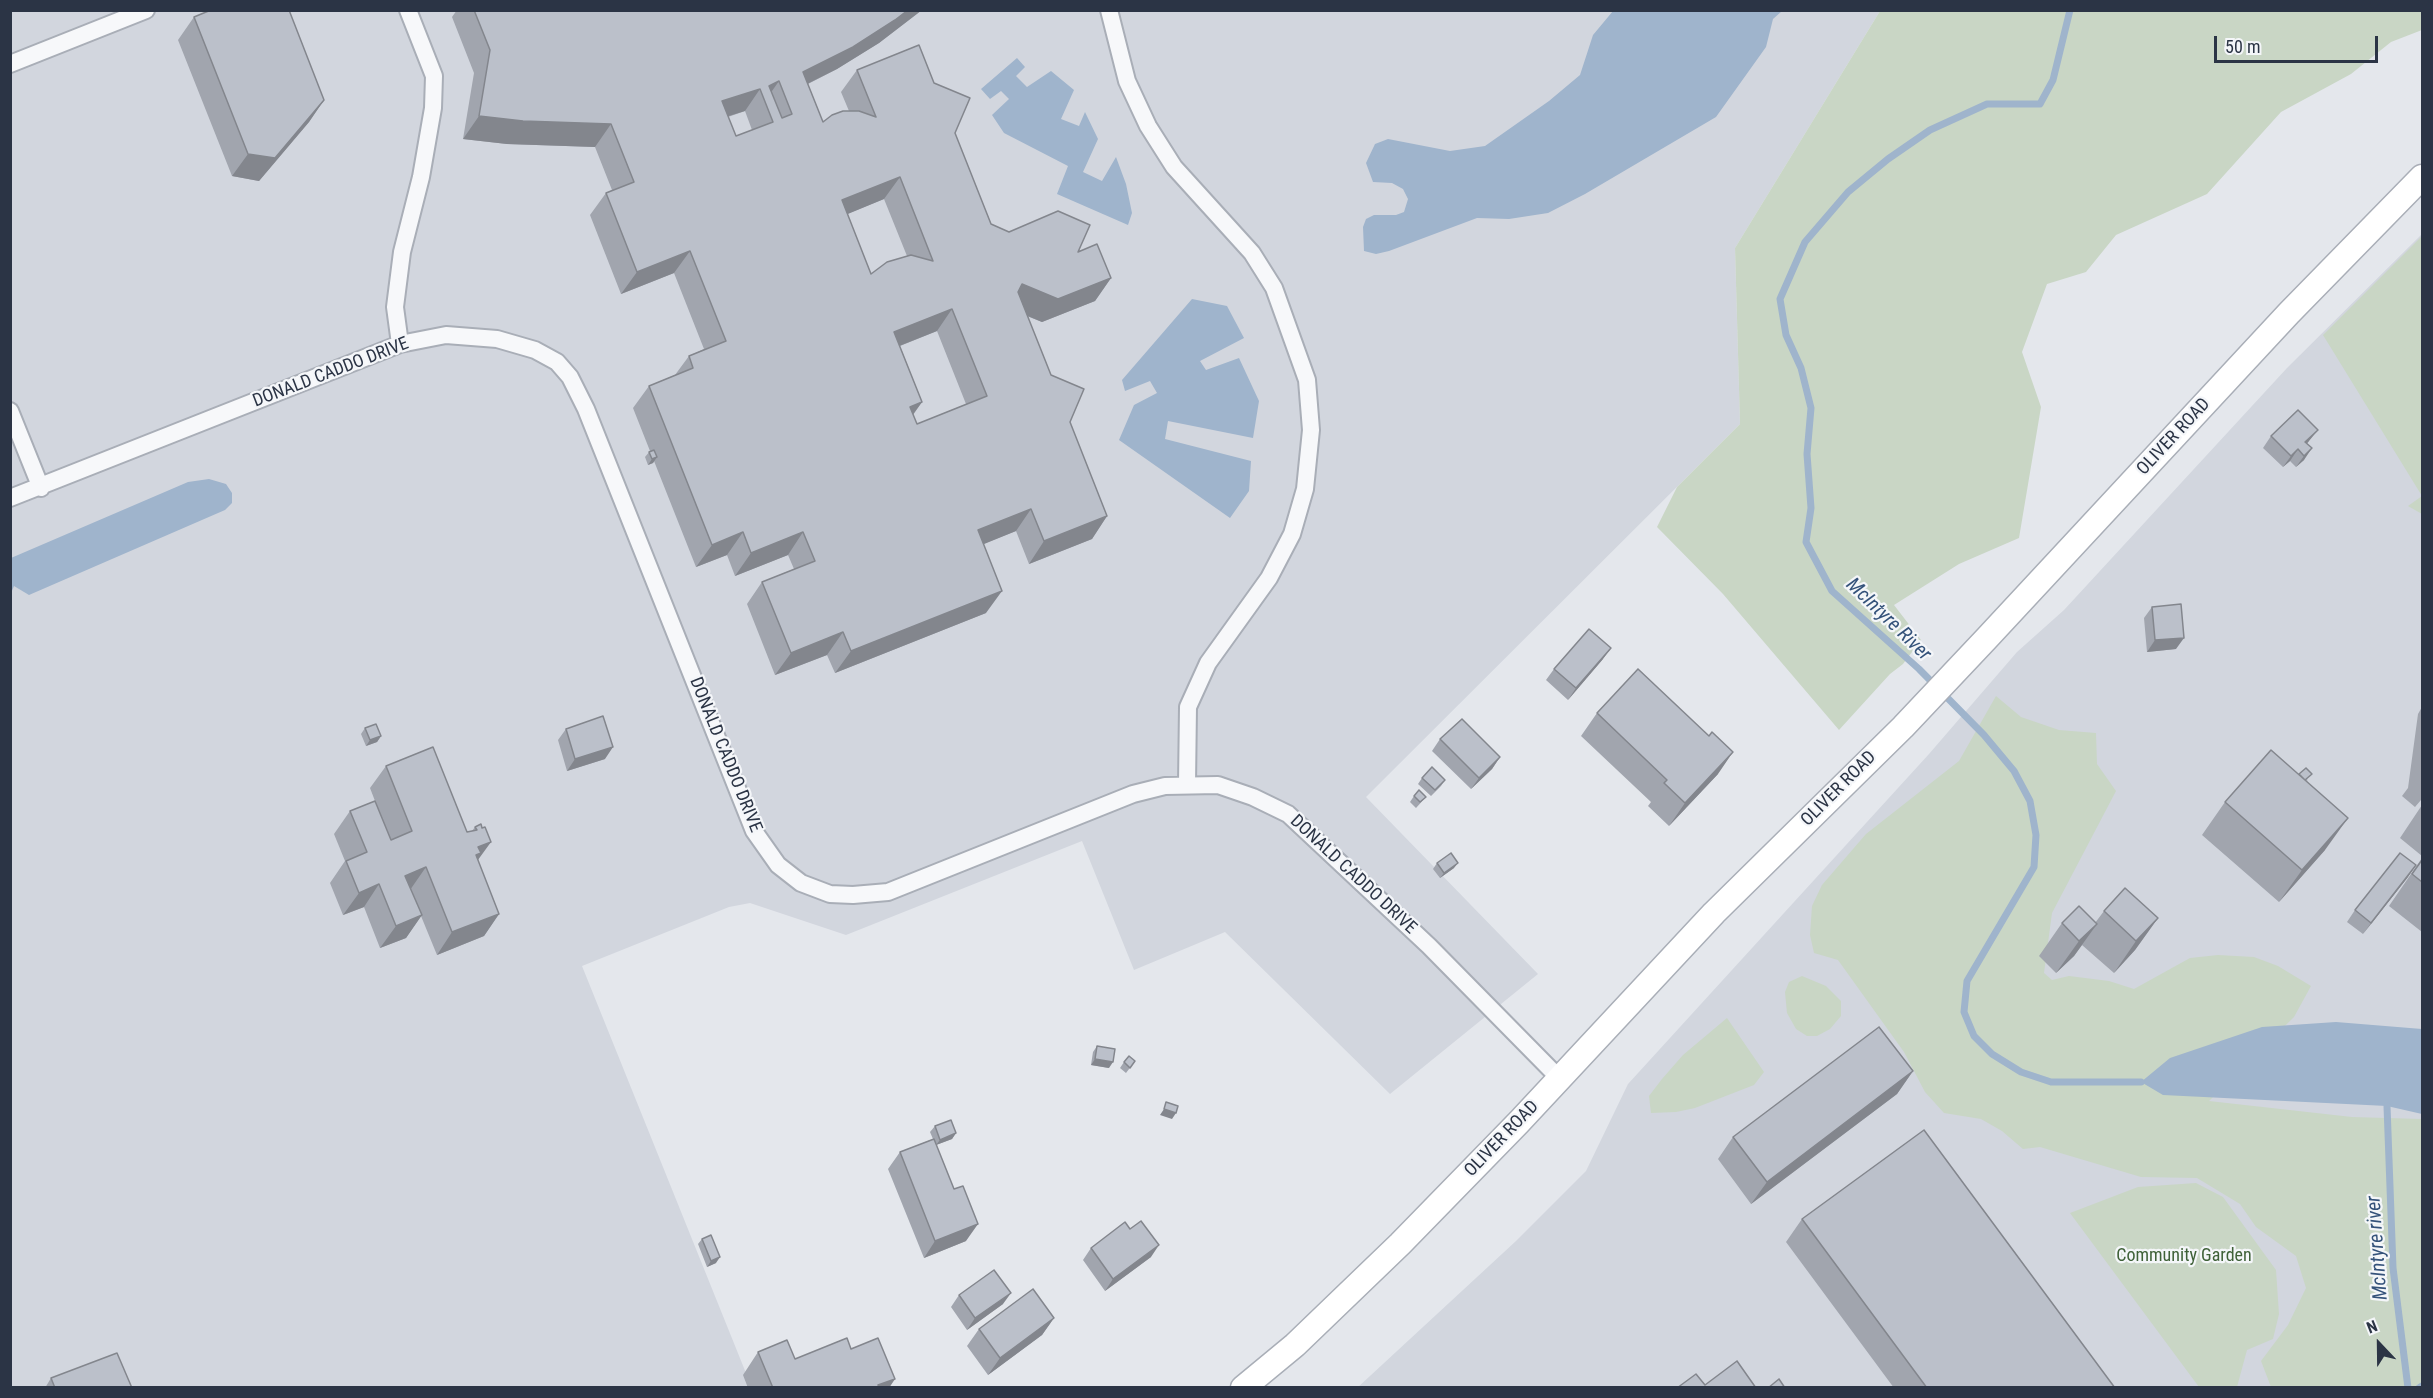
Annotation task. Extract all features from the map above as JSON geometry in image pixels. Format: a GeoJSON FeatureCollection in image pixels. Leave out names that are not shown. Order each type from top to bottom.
{"type":"FeatureCollection","features":[{"type":"Feature","properties":{"kind":"main road","name":"OLIVER ROAD"},"geometry":{"type":"LineString","coordinates":[[1243,1388],[1295,1345],[1400,1244],[1560,1079],[1714,913],[1903,726],[2283,319],[2422,177]]}},
{"type":"Feature","properties":{"kind":"street"},"geometry":{"type":"LineString","coordinates":[[10,64],[146,10]]}},
{"type":"Feature","properties":{"kind":"street"},"geometry":{"type":"LineString","coordinates":[[400,344],[395,307],[402,252],[425,156],[433,108],[434,84],[434,76],[408,10]]}},
{"type":"Feature","properties":{"kind":"street"},"geometry":{"type":"LineString","coordinates":[[1109,10],[1127,81],[1148,126],[1174,167],[1252,253],[1274,288],[1307,380],[1311,430],[1305,489],[1292,534],[1269,578],[1208,663],[1188,707],[1186,784]]}},
{"type":"Feature","properties":{"kind":"street","name":"DONALD CADDO DRIVE"},"geometry":{"type":"LineString","coordinates":[[10,498],[41,488],[400,344],[446,335],[497,339],[535,350],[557,362],[570,377],[586,409],[754,831],[778,865],[801,882],[830,894],[888,892],[1133,794],[1165,786],[1218,785],[1253,797],[1288,814],[1430,946],[1560,1079]]}},
{"type":"Feature","properties":{"kind":"street"},"geometry":{"type":"LineString","coordinates":[[10,411],[41,488]]}},
{"type":"Feature","properties":{"kind":"shaded area"},"geometry":{"type":"Polygon","coordinates":[[[10,11],[1880,11],[1735,248],[1740,424],[1366,797],[1538,974],[1390,1094],[1225,932],[1134,970],[1082,841],[846,935],[750,903],[729,907],[582,966],[752,1388],[11,1387],[10,11]]]}},
{"type":"Feature","properties":{"kind":"shaded area"},"geometry":{"type":"Polygon","coordinates":[[[2422,234],[2422,1387],[1357,1388],[1516,1241],[1586,1171],[1628,1084],[1929,754],[2017,652],[2064,610],[2287,368],[2422,234]]]}},
{"type":"Feature","properties":{"kind":"green space"},"geometry":{"type":"Polygon","coordinates":[[[2422,10],[2422,30],[2391,42],[2351,74],[2281,112],[2207,194],[2116,235],[2086,272],[2047,284],[2022,352],[2041,407],[2019,538],[1959,564],[1894,605],[1921,640],[1903,664],[1890,674],[1839,730],[1723,594],[1657,527],[1677,487],[1740,424],[1735,248],[1880,11],[2422,10]]]}},
{"type":"Feature","properties":{"kind":"green space"},"geometry":{"type":"Polygon","coordinates":[[[2422,236],[2422,496],[2323,335],[2422,236]]]}},
{"type":"Feature","properties":{"kind":"green space"},"geometry":{"type":"Polygon","coordinates":[[[2422,496],[2422,514],[2408,506],[2422,496]]]}},
{"type":"Feature","properties":{"kind":"green space"},"geometry":{"type":"Polygon","coordinates":[[[1996,696],[2021,717],[2059,730],[2096,733],[2097,764],[2116,791],[2052,913],[2044,973],[2052,980],[2069,976],[2109,981],[2134,989],[2190,958],[2218,955],[2254,957],[2278,966],[2311,986],[2294,1017],[2209,1101],[2352,1117],[2422,1119],[2422,1387],[2271,1387],[2261,1361],[2288,1325],[2306,1288],[2296,1256],[2256,1227],[2240,1204],[2197,1178],[2141,1177],[2040,1147],[2023,1149],[2002,1131],[1981,1119],[1944,1113],[1925,1092],[1904,1052],[1838,960],[1814,953],[1810,935],[1812,906],[1822,885],[1866,834],[1959,761],[1996,696]]]}},
{"type":"Feature","properties":{"kind":"green space"},"geometry":{"type":"Polygon","coordinates":[[[1802,976],[1826,986],[1841,1001],[1841,1016],[1830,1029],[1817,1036],[1807,1036],[1796,1029],[1787,1013],[1785,992],[1789,982],[1802,976]]]}},
{"type":"Feature","properties":{"kind":"green space"},"geometry":{"type":"Polygon","coordinates":[[[1727,1018],[1764,1072],[1754,1085],[1695,1108],[1676,1112],[1651,1113],[1649,1096],[1662,1079],[1683,1055],[1727,1018]]]}},
{"type":"Feature","properties":{"kind":"green space","name":"Community Garden"},"geometry":{"type":"Polygon","coordinates":[[[2196,1183],[2223,1197],[2276,1270],[2279,1314],[2273,1339],[2247,1350],[2237,1387],[2199,1387],[2070,1213],[2138,1187],[2196,1183]]]}},
{"type":"Feature","properties":{"kind":"water"},"geometry":{"type":"Polygon","coordinates":[[[1613,11],[1782,11],[1773,19],[1766,47],[1716,117],[1585,194],[1548,213],[1509,219],[1477,218],[1389,251],[1376,254],[1364,251],[1363,227],[1366,219],[1374,215],[1396,215],[1404,212],[1408,199],[1403,189],[1392,183],[1373,182],[1366,163],[1375,144],[1388,139],[1450,151],[1485,146],[1549,101],[1580,75],[1593,35],[1613,11]]]}},
{"type":"Feature","properties":{"kind":"water"},"geometry":{"type":"Polygon","coordinates":[[[1017,58],[1025,67],[1016,76],[1027,87],[1051,71],[1074,90],[1061,119],[1079,126],[1085,112],[1098,139],[1083,172],[1102,181],[1116,157],[1126,184],[1132,213],[1128,225],[1057,194],[1068,166],[1004,133],[992,115],[1009,99],[1001,91],[990,99],[981,89],[1017,58]]]}},
{"type":"Feature","properties":{"kind":"water"},"geometry":{"type":"Polygon","coordinates":[[[1192,299],[1227,306],[1244,338],[1200,361],[1206,370],[1239,358],[1259,401],[1253,438],[1168,421],[1165,439],[1251,461],[1249,491],[1230,518],[1119,440],[1134,405],[1157,393],[1150,381],[1125,391],[1122,380],[1192,299]]]}},
{"type":"Feature","properties":{"kind":"water"},"geometry":{"type":"Polygon","coordinates":[[[209,479],[226,484],[232,493],[232,503],[225,510],[29,595],[14,586],[11,593],[11,558],[188,482],[209,479]]]}},
{"type":"Feature","properties":{"kind":"water"},"geometry":{"type":"Polygon","coordinates":[[[2336,1022],[2422,1029],[2422,1114],[2387,1106],[2163,1095],[2141,1082],[2170,1058],[2262,1027],[2336,1022]]]}},
{"type":"Feature","properties":{"kind":"building"},"geometry":{"type":"Polygon","coordinates":[[[211,10],[289,10],[324,100],[275,158],[248,154],[194,17],[211,10]]]}},
{"type":"Feature","properties":{"kind":"building"},"geometry":{"type":"Polygon","coordinates":[[[474,10],[908,10],[853,47],[803,72],[823,122],[843,111],[859,111],[876,117],[857,70],[919,45],[934,83],[970,98],[955,133],[991,224],[1009,232],[1058,211],[1090,225],[1078,252],[1097,244],[1111,278],[1058,299],[1022,284],[1018,292],[1051,375],[1084,389],[1070,422],[1107,516],[1044,541],[1031,509],[978,530],[1002,591],[851,651],[843,632],[791,653],[762,582],[815,561],[803,532],[751,553],[743,532],[712,545],[649,386],[693,368],[689,356],[726,341],[690,251],[637,272],[606,193],[634,182],[611,124],[523,121],[479,116],[490,50],[474,10]],[[779,81],[769,86],[782,118],[792,114],[779,81]],[[760,89],[722,101],[736,136],[773,122],[760,89]],[[900,177],[842,200],[871,274],[887,262],[911,255],[933,261],[900,177]],[[952,309],[894,332],[922,402],[910,407],[917,424],[987,396],[952,309]]]}},
{"type":"Feature","properties":{"kind":"building"},"geometry":{"type":"Polygon","coordinates":[[[2298,410],[2318,430],[2305,442],[2312,448],[2304,456],[2298,449],[2291,456],[2271,436],[2298,410]]]}},
{"type":"Feature","properties":{"kind":"building"},"geometry":{"type":"Polygon","coordinates":[[[654,450],[657,457],[652,459],[649,452],[654,450]]]}},
{"type":"Feature","properties":{"kind":"building"},"geometry":{"type":"Polygon","coordinates":[[[2181,604],[2184,638],[2155,640],[2152,607],[2181,604]]]}},
{"type":"Feature","properties":{"kind":"building"},"geometry":{"type":"Polygon","coordinates":[[[1589,629],[1611,648],[1576,688],[1554,669],[1589,629]]]}},
{"type":"Feature","properties":{"kind":"building"},"geometry":{"type":"Polygon","coordinates":[[[1638,669],[1709,736],[1712,732],[1733,752],[1685,803],[1664,783],[1667,780],[1597,713],[1638,669]]]}},
{"type":"Feature","properties":{"kind":"building"},"geometry":{"type":"Polygon","coordinates":[[[603,716],[613,747],[575,759],[566,729],[603,716]]]}},
{"type":"Feature","properties":{"kind":"building"},"geometry":{"type":"Polygon","coordinates":[[[1462,719],[1500,757],[1479,778],[1440,739],[1462,719]]]}},
{"type":"Feature","properties":{"kind":"building"},"geometry":{"type":"Polygon","coordinates":[[[376,724],[381,736],[370,740],[365,728],[376,724]]]}},
{"type":"Feature","properties":{"kind":"building"},"geometry":{"type":"Polygon","coordinates":[[[433,747],[467,832],[477,830],[475,827],[481,824],[482,828],[485,827],[491,842],[478,847],[481,853],[476,855],[499,914],[452,932],[426,867],[405,876],[422,915],[396,926],[379,884],[359,893],[346,861],[367,852],[350,811],[375,801],[391,840],[412,831],[386,766],[433,747]]]}},
{"type":"Feature","properties":{"kind":"building"},"geometry":{"type":"Polygon","coordinates":[[[2271,750],[2348,818],[2302,870],[2225,802],[2271,750]]]}},
{"type":"Feature","properties":{"kind":"building"},"geometry":{"type":"Polygon","coordinates":[[[1432,767],[1445,780],[1435,790],[1422,778],[1432,767]]]}},
{"type":"Feature","properties":{"kind":"building"},"geometry":{"type":"Polygon","coordinates":[[[2306,768],[2312,774],[2305,780],[2299,774],[2306,768]]]}},
{"type":"Feature","properties":{"kind":"building"},"geometry":{"type":"Polygon","coordinates":[[[1419,790],[1426,797],[1420,802],[1414,796],[1419,790]]]}},
{"type":"Feature","properties":{"kind":"building"},"geometry":{"type":"Polygon","coordinates":[[[1451,853],[1458,863],[1444,873],[1437,863],[1451,853]]]}},
{"type":"Feature","properties":{"kind":"building"},"geometry":{"type":"Polygon","coordinates":[[[2400,853],[2416,865],[2371,923],[2355,910],[2400,853]]]}},
{"type":"Feature","properties":{"kind":"building"},"geometry":{"type":"Polygon","coordinates":[[[2422,860],[2422,882],[2412,874],[2422,860]]]}},
{"type":"Feature","properties":{"kind":"building"},"geometry":{"type":"Polygon","coordinates":[[[2125,888],[2158,918],[2136,941],[2104,911],[2125,888]]]}},
{"type":"Feature","properties":{"kind":"building"},"geometry":{"type":"Polygon","coordinates":[[[2079,906],[2097,924],[2079,941],[2062,923],[2079,906]]]}},
{"type":"Feature","properties":{"kind":"building"},"geometry":{"type":"Polygon","coordinates":[[[1879,1027],[1913,1071],[1767,1182],[1733,1137],[1879,1027]]]}},
{"type":"Feature","properties":{"kind":"building"},"geometry":{"type":"Polygon","coordinates":[[[1097,1046],[1115,1049],[1113,1062],[1095,1059],[1097,1046]]]}},
{"type":"Feature","properties":{"kind":"building"},"geometry":{"type":"Polygon","coordinates":[[[1129,1056],[1135,1061],[1130,1068],[1124,1062],[1129,1056]]]}},
{"type":"Feature","properties":{"kind":"building"},"geometry":{"type":"Polygon","coordinates":[[[1166,1102],[1178,1106],[1176,1113],[1164,1109],[1166,1102]]]}},
{"type":"Feature","properties":{"kind":"building"},"geometry":{"type":"Polygon","coordinates":[[[951,1120],[956,1133],[940,1140],[935,1126],[951,1120]]]}},
{"type":"Feature","properties":{"kind":"building"},"geometry":{"type":"Polygon","coordinates":[[[1924,1130],[2115,1388],[1927,1388],[1802,1219],[1924,1130]]]}},
{"type":"Feature","properties":{"kind":"building"},"geometry":{"type":"Polygon","coordinates":[[[934,1139],[954,1189],[963,1186],[978,1224],[935,1241],[900,1152],[934,1139]]]}},
{"type":"Feature","properties":{"kind":"building"},"geometry":{"type":"Polygon","coordinates":[[[1141,1221],[1159,1245],[1113,1279],[1091,1248],[1125,1222],[1130,1229],[1141,1221]]]}},
{"type":"Feature","properties":{"kind":"building"},"geometry":{"type":"Polygon","coordinates":[[[711,1235],[720,1257],[711,1261],[702,1239],[711,1235]]]}},
{"type":"Feature","properties":{"kind":"building"},"geometry":{"type":"Polygon","coordinates":[[[994,1270],[1011,1293],[975,1318],[959,1295],[994,1270]]]}},
{"type":"Feature","properties":{"kind":"building"},"geometry":{"type":"Polygon","coordinates":[[[1033,1289],[1054,1318],[1000,1358],[979,1329],[1033,1289]]]}},
{"type":"Feature","properties":{"kind":"building"},"geometry":{"type":"Polygon","coordinates":[[[847,1338],[851,1349],[878,1338],[895,1379],[878,1385],[879,1388],[773,1388],[758,1352],[787,1340],[795,1359],[847,1338]]]}},
{"type":"Feature","properties":{"kind":"building"},"geometry":{"type":"Polygon","coordinates":[[[117,1353],[132,1388],[55,1388],[51,1378],[117,1353]]]}},
{"type":"Feature","properties":{"kind":"building"},"geometry":{"type":"Polygon","coordinates":[[[1737,1361],[1756,1388],[1677,1388],[1696,1374],[1705,1385],[1737,1361]]]}},
{"type":"Feature","properties":{"kind":"building"},"geometry":{"type":"Polygon","coordinates":[[[1779,1379],[1785,1388],[1768,1388],[1779,1379]]]}},
{"type":"Feature","properties":{"kind":"waterway","name":"McIntyre River"},"geometry":{"type":"LineString","coordinates":[[2070,10],[2053,80],[2040,104],[1987,104],[1930,130],[1888,159],[1848,192],[1805,242],[1780,299],[1786,335],[1801,368],[1811,408],[1807,454],[1811,508],[1806,542],[1832,591],[1919,669],[1984,735],[2014,771],[2030,801],[2036,835],[2034,867],[1967,981],[1964,1012],[1974,1036],[1992,1054],[2021,1072],[2051,1082],[2141,1082]]}},
{"type":"Feature","properties":{"kind":"waterway","name":"McIntyre river"},"geometry":{"type":"LineString","coordinates":[[2387,1106],[2393,1268],[2408,1388]]}}]}
